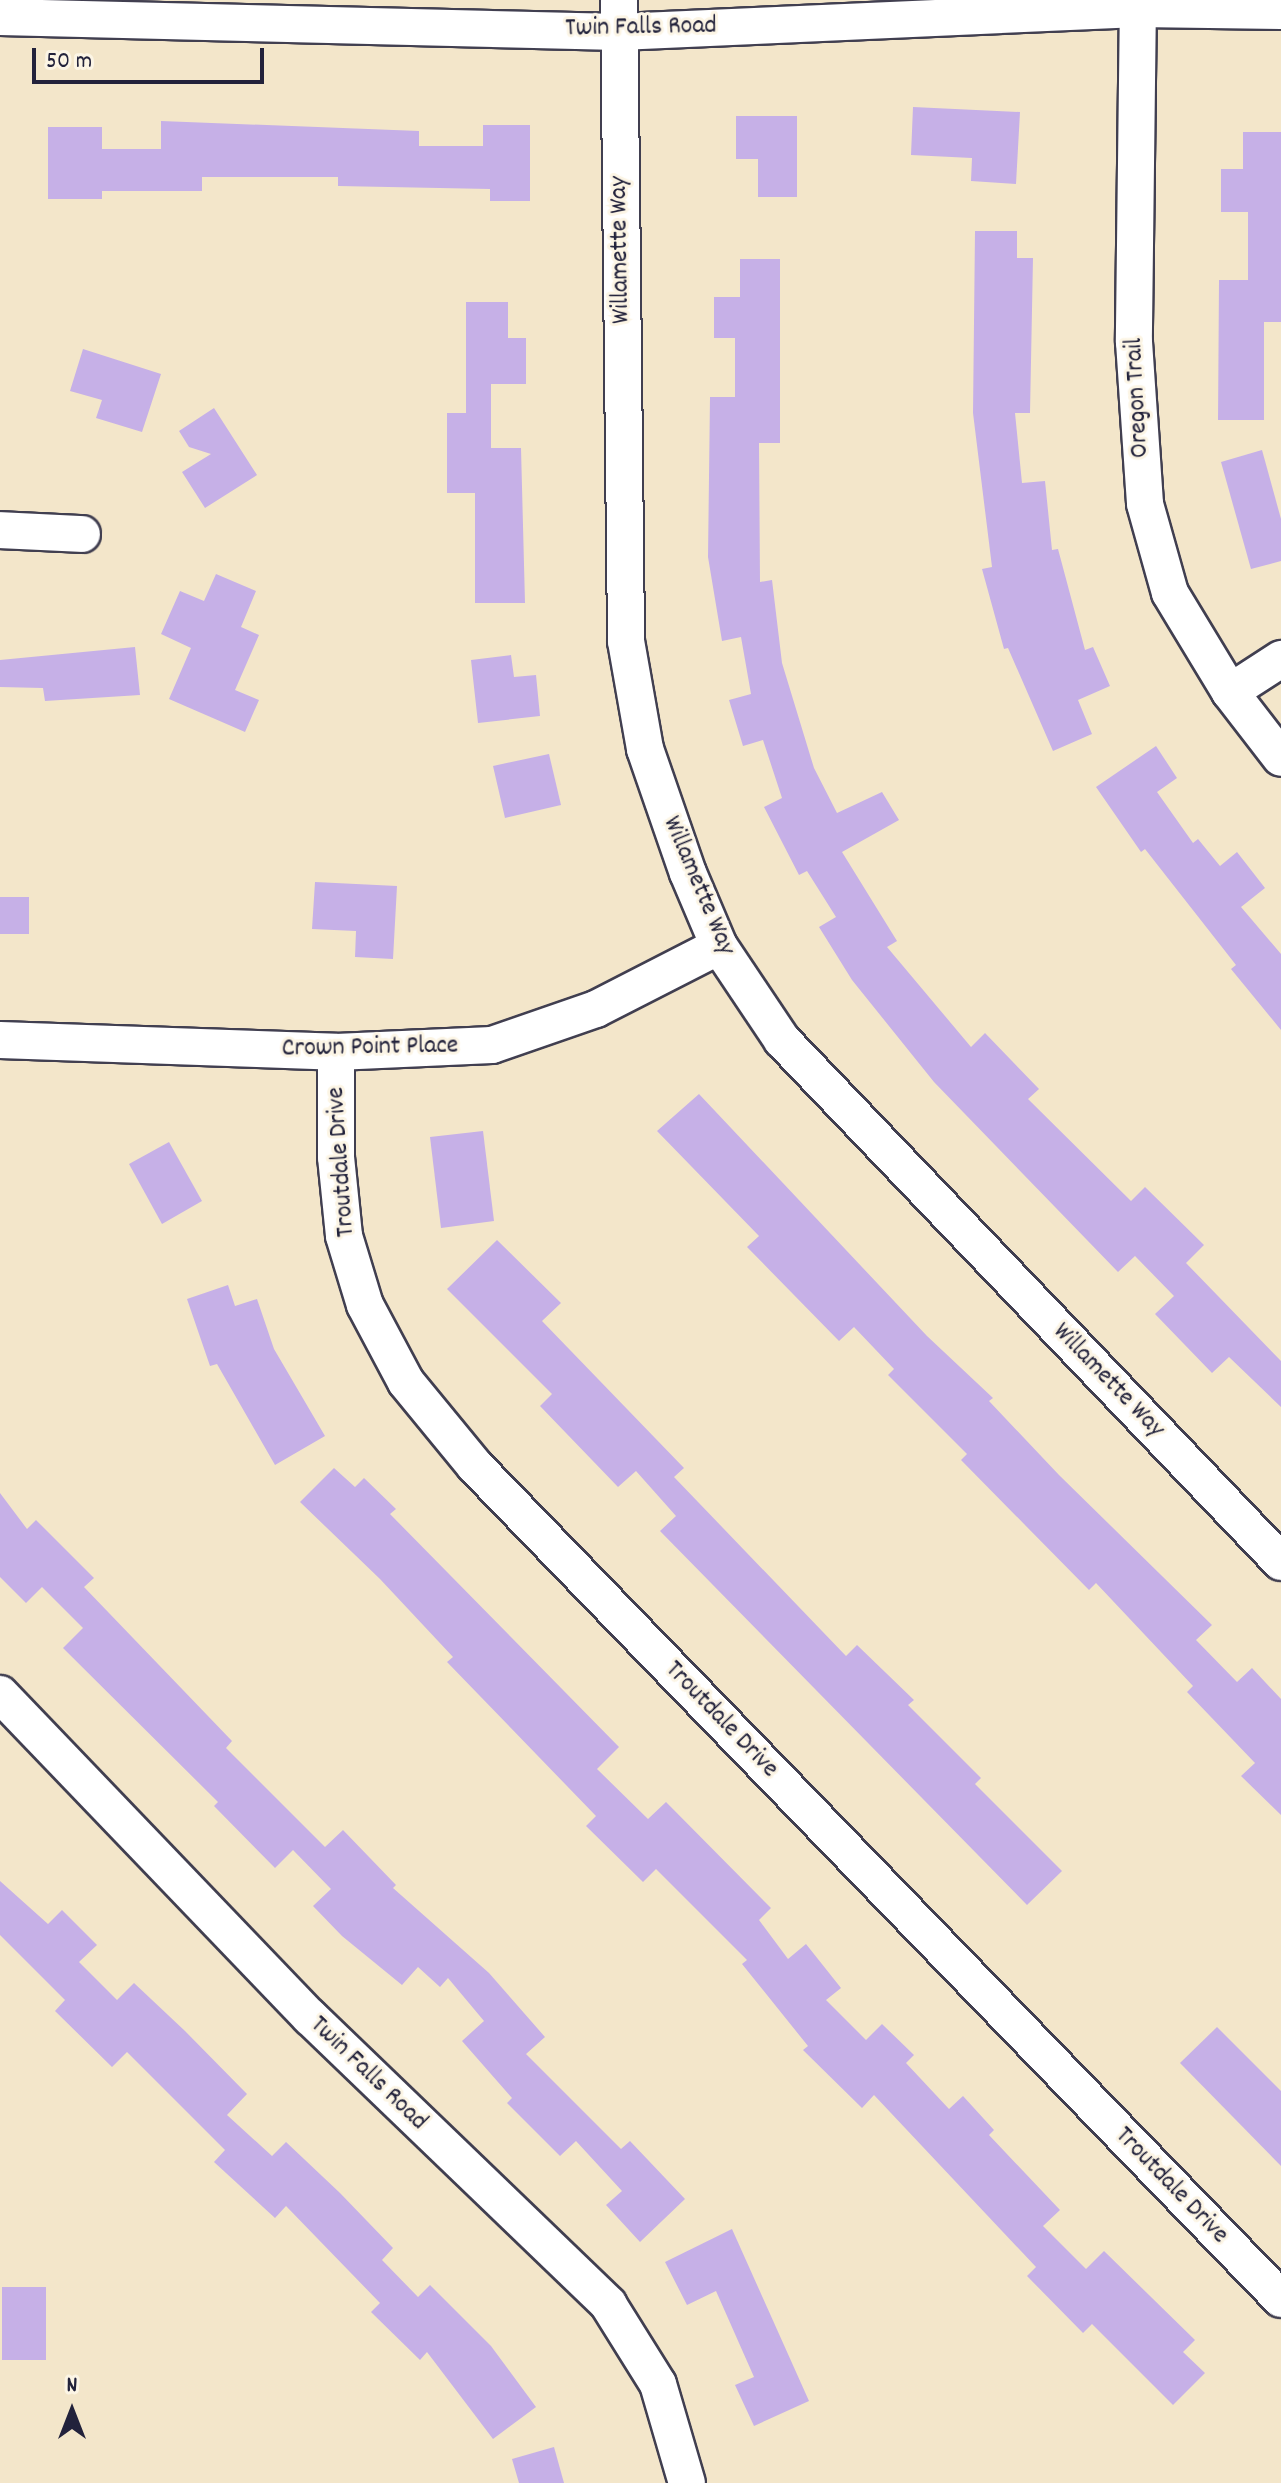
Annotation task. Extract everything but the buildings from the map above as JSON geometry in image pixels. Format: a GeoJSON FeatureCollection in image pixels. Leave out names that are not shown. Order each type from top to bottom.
{"type":"FeatureCollection","features":[{"type":"Feature","properties":{"kind":"street","name":"Twin Falls Road"},"geometry":{"type":"LineString","coordinates":[[0,17],[619,16],[1138,4],[1281,11]]}},
{"type":"Feature","properties":{"kind":"street","name":"Oregon Trail"},"geometry":{"type":"LineString","coordinates":[[1138,4],[1134,342],[1145,504],[1170,593],[1230,692],[1281,758]]}},
{"type":"Feature","properties":{"kind":"street","name":"Willamette Way"},"geometry":{"type":"LineString","coordinates":[[619,16],[626,641],[645,749],[719,946],[782,1040],[1281,1562]]}},
{"type":"Feature","properties":{"kind":"street"},"geometry":{"type":"LineString","coordinates":[[0,530],[82,534]]}},
{"type":"Feature","properties":{"kind":"street"},"geometry":{"type":"LineString","coordinates":[[1230,692],[1281,659]]}},
{"type":"Feature","properties":{"kind":"street","name":"Crown Point Place"},"geometry":{"type":"LineString","coordinates":[[0,1040],[336,1052],[492,1045],[596,1009],[719,946]]}},
{"type":"Feature","properties":{"kind":"street","name":"Troutdale Drive"},"geometry":{"type":"LineString","coordinates":[[336,1052],[336,1157],[344,1236],[365,1305],[406,1382],[475,1466],[1281,2299]]}},
{"type":"Feature","properties":{"kind":"street","name":"Twin Falls Road"},"geometry":{"type":"LineString","coordinates":[[0,1694],[310,2017],[608,2304],[658,2384],[687,2483]]}}]}
